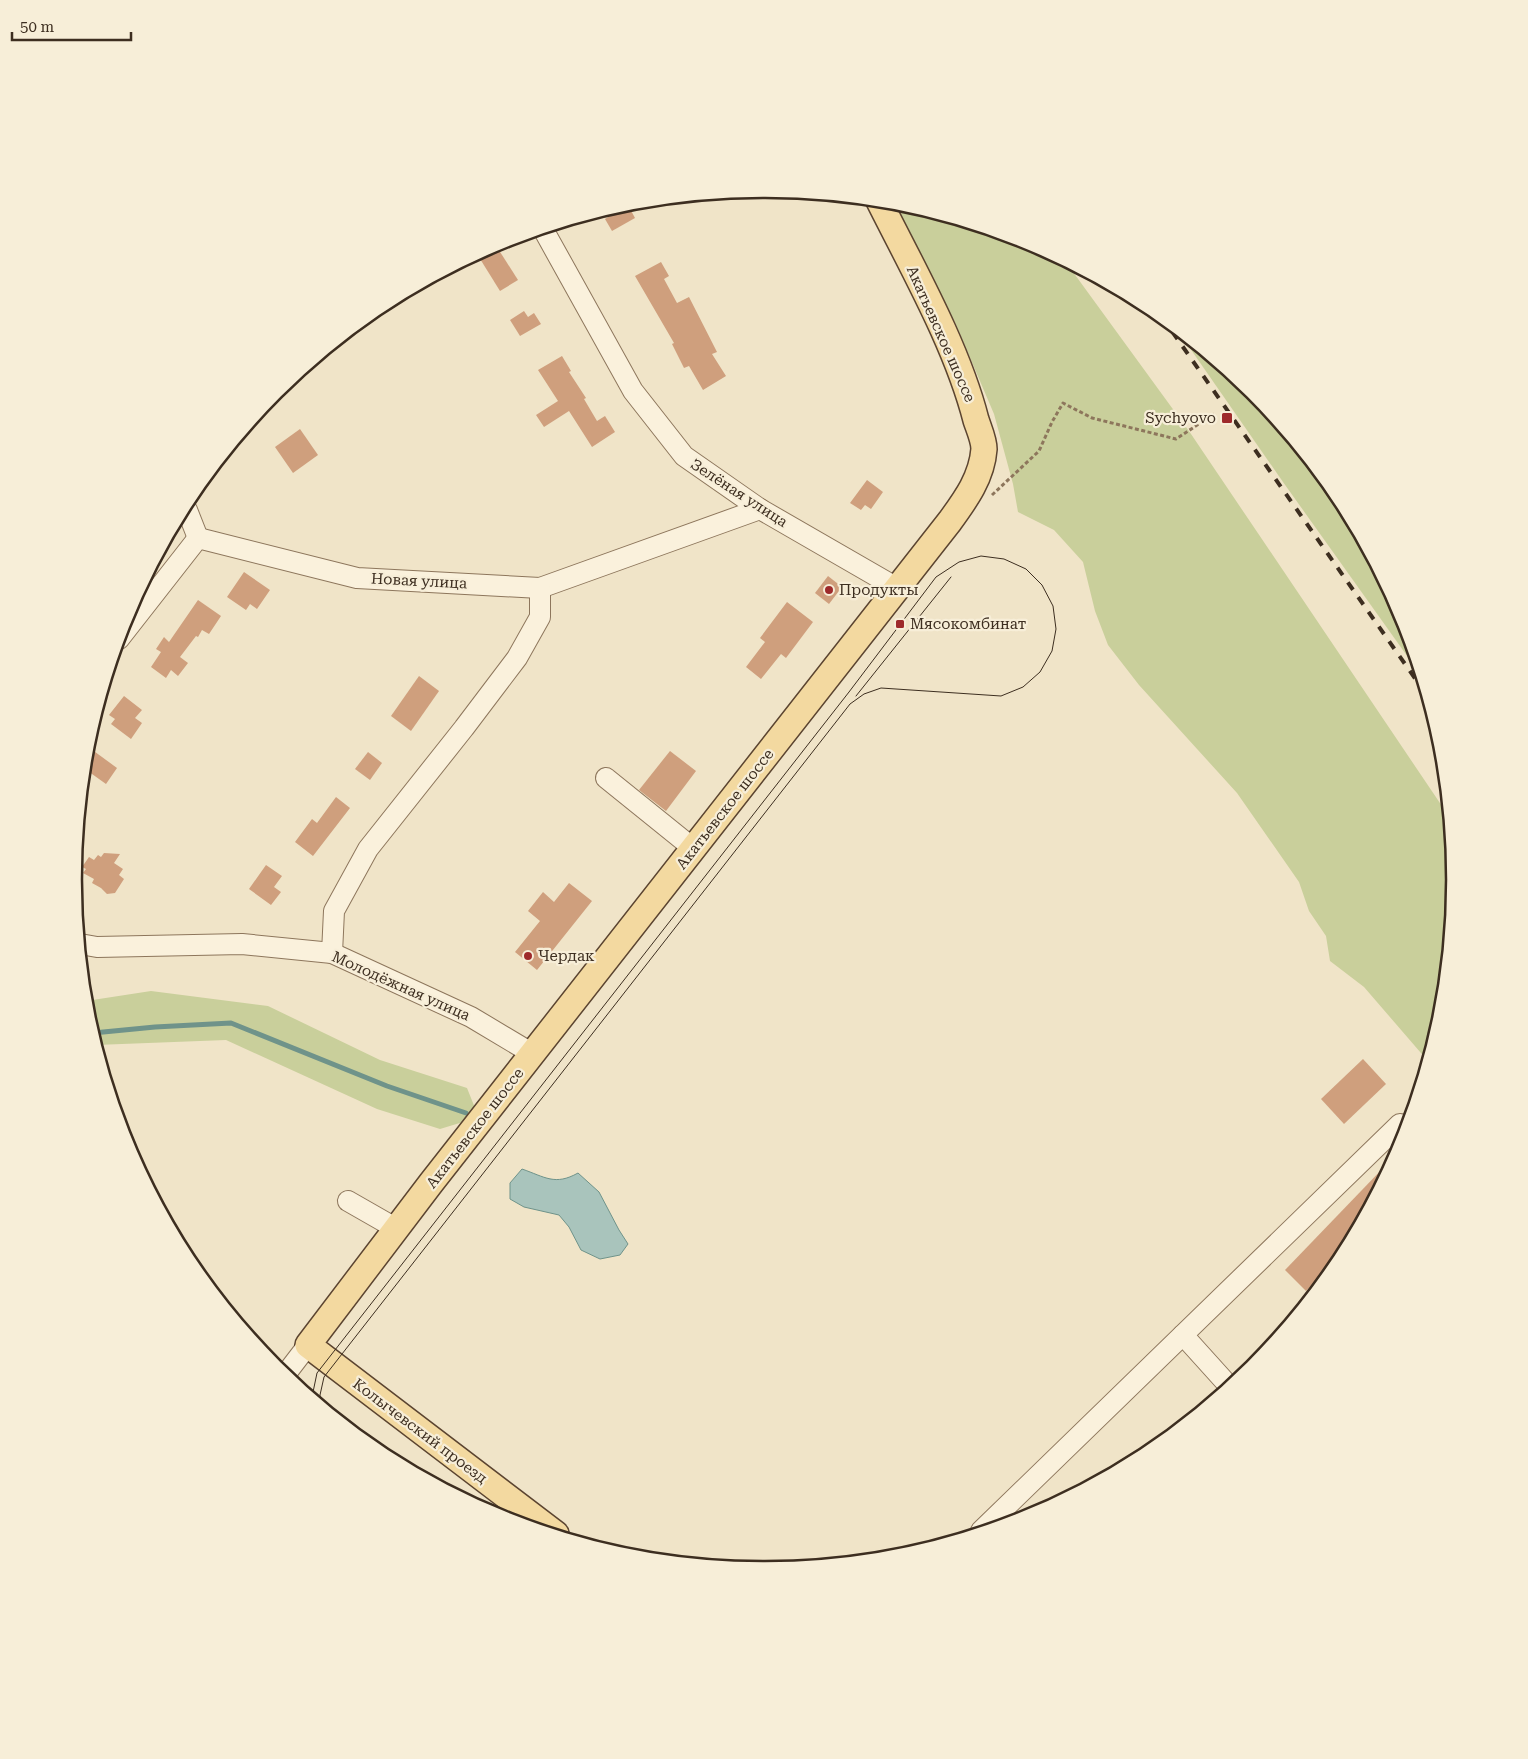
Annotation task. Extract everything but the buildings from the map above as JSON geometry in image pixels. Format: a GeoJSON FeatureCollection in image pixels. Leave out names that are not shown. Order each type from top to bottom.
{"type":"FeatureCollection","features":[{"type":"Feature","properties":{"kind":"main road","name":"Акатьевское шоссе"},"geometry":{"type":"LineString","coordinates":[[308,1345],[950,521],[972,489],[981,468],[984,447],[972,404],[931,304],[883,209]]}},
{"type":"Feature","properties":{"kind":"main road","name":"Колычевский проезд"},"geometry":{"type":"LineString","coordinates":[[308,1345],[543,1524]]}},
{"type":"Feature","properties":{"kind":"street","name":"Зелёная улица"},"geometry":{"type":"LineString","coordinates":[[546,234],[634,391],[684,456],[760,509],[897,588]]}},
{"type":"Feature","properties":{"kind":"street","name":"Новая улица"},"geometry":{"type":"LineString","coordinates":[[198,538],[357,578],[540,588],[760,509]]}},
{"type":"Feature","properties":{"kind":"street"},"geometry":{"type":"LineString","coordinates":[[133,621],[198,538],[189,515]]}},
{"type":"Feature","properties":{"kind":"street"},"geometry":{"type":"LineString","coordinates":[[332,953],[334,911],[368,849],[517,658],[540,617],[540,588]]}},
{"type":"Feature","properties":{"kind":"street"},"geometry":{"type":"LineString","coordinates":[[606,778],[694,848]]}},
{"type":"Feature","properties":{"kind":"street","name":"Молодёжная улица"},"geometry":{"type":"LineString","coordinates":[[86,945],[97,947],[242,944],[332,953],[471,1017],[533,1054]]}},
{"type":"Feature","properties":{"kind":"street"},"geometry":{"type":"LineString","coordinates":[[990,1522],[1400,1124]]}},
{"type":"Feature","properties":{"kind":"street"},"geometry":{"type":"LineString","coordinates":[[348,1201],[397,1229]]}},
{"type":"Feature","properties":{"kind":"street"},"geometry":{"type":"LineString","coordinates":[[1183,1334],[1225,1381]]}},
{"type":"Feature","properties":{"kind":"street","name":"Акатьевское шоссе"},"geometry":{"type":"LineString","coordinates":[[290,1368],[308,1345]]}},
{"type":"Feature","properties":{"kind":"path"},"geometry":{"type":"LineString","coordinates":[[991,496],[1039,451],[1063,403],[1092,418],[1176,440],[1214,414]]}},
{"type":"Feature","properties":{"kind":"green space"},"geometry":{"type":"Polygon","coordinates":[[[897,211],[983,234],[1025,250],[1073,272],[1191,434],[1441,805],[1446,880],[1444,924],[1440,968],[1422,1055],[1364,987],[1330,961],[1326,936],[1309,911],[1299,882],[1237,793],[1139,685],[1108,645],[1095,611],[1083,562],[1054,530],[1018,512],[1013,484],[994,414],[954,320],[897,211]]]}},
{"type":"Feature","properties":{"kind":"green space"},"geometry":{"type":"Polygon","coordinates":[[[1190,348],[1246,398],[1276,430],[1331,501],[1375,578],[1394,619],[1408,657],[1190,348]]]}},
{"type":"Feature","properties":{"kind":"green space"},"geometry":{"type":"Polygon","coordinates":[[[151,991],[268,1006],[380,1060],[467,1088],[475,1108],[463,1122],[440,1129],[377,1109],[226,1040],[103,1045],[94,1000],[151,991]]]}},
{"type":"Feature","properties":{"kind":"water"},"geometry":{"type":"Polygon","coordinates":[[[522,1169],[556,1180],[578,1173],[599,1192],[628,1244],[620,1255],[600,1259],[581,1250],[569,1227],[559,1215],[524,1207],[510,1199],[510,1183],[522,1169]]]}},
{"type":"Feature","properties":{"kind":"waterway"},"geometry":{"type":"LineString","coordinates":[[101,1032],[231,1023],[387,1086],[466,1113]]}},
{"type":"Feature","properties":{"kind":"tram line"},"geometry":{"type":"LineString","coordinates":[[313,1390],[317,1373],[849,692],[936,577],[959,562],[981,556],[1004,559],[1026,569],[1042,585],[1053,606],[1056,629],[1052,651],[1040,672],[1023,687],[1001,696],[881,688],[864,694],[850,704],[324,1377],[320,1396]]}},
{"type":"Feature","properties":{"kind":"tram line"},"geometry":{"type":"LineString","coordinates":[[856,696],[951,577]]}},
{"type":"Feature","properties":{"kind":"railway"},"geometry":{"type":"LineString","coordinates":[[1176,337],[1414,677]]}},
{"type":"Feature","properties":{"kind":"place","name":"Sychyovo"},"geometry":{"type":"Point","coordinates":[1227,418]}},
{"type":"Feature","properties":{"kind":"place","name":"Продукты"},"geometry":{"type":"Point","coordinates":[829,590]}},
{"type":"Feature","properties":{"kind":"place","name":"Мясокомбинат"},"geometry":{"type":"Point","coordinates":[900,624]}},
{"type":"Feature","properties":{"kind":"place","name":"Чердак"},"geometry":{"type":"Point","coordinates":[528,956]}}]}
